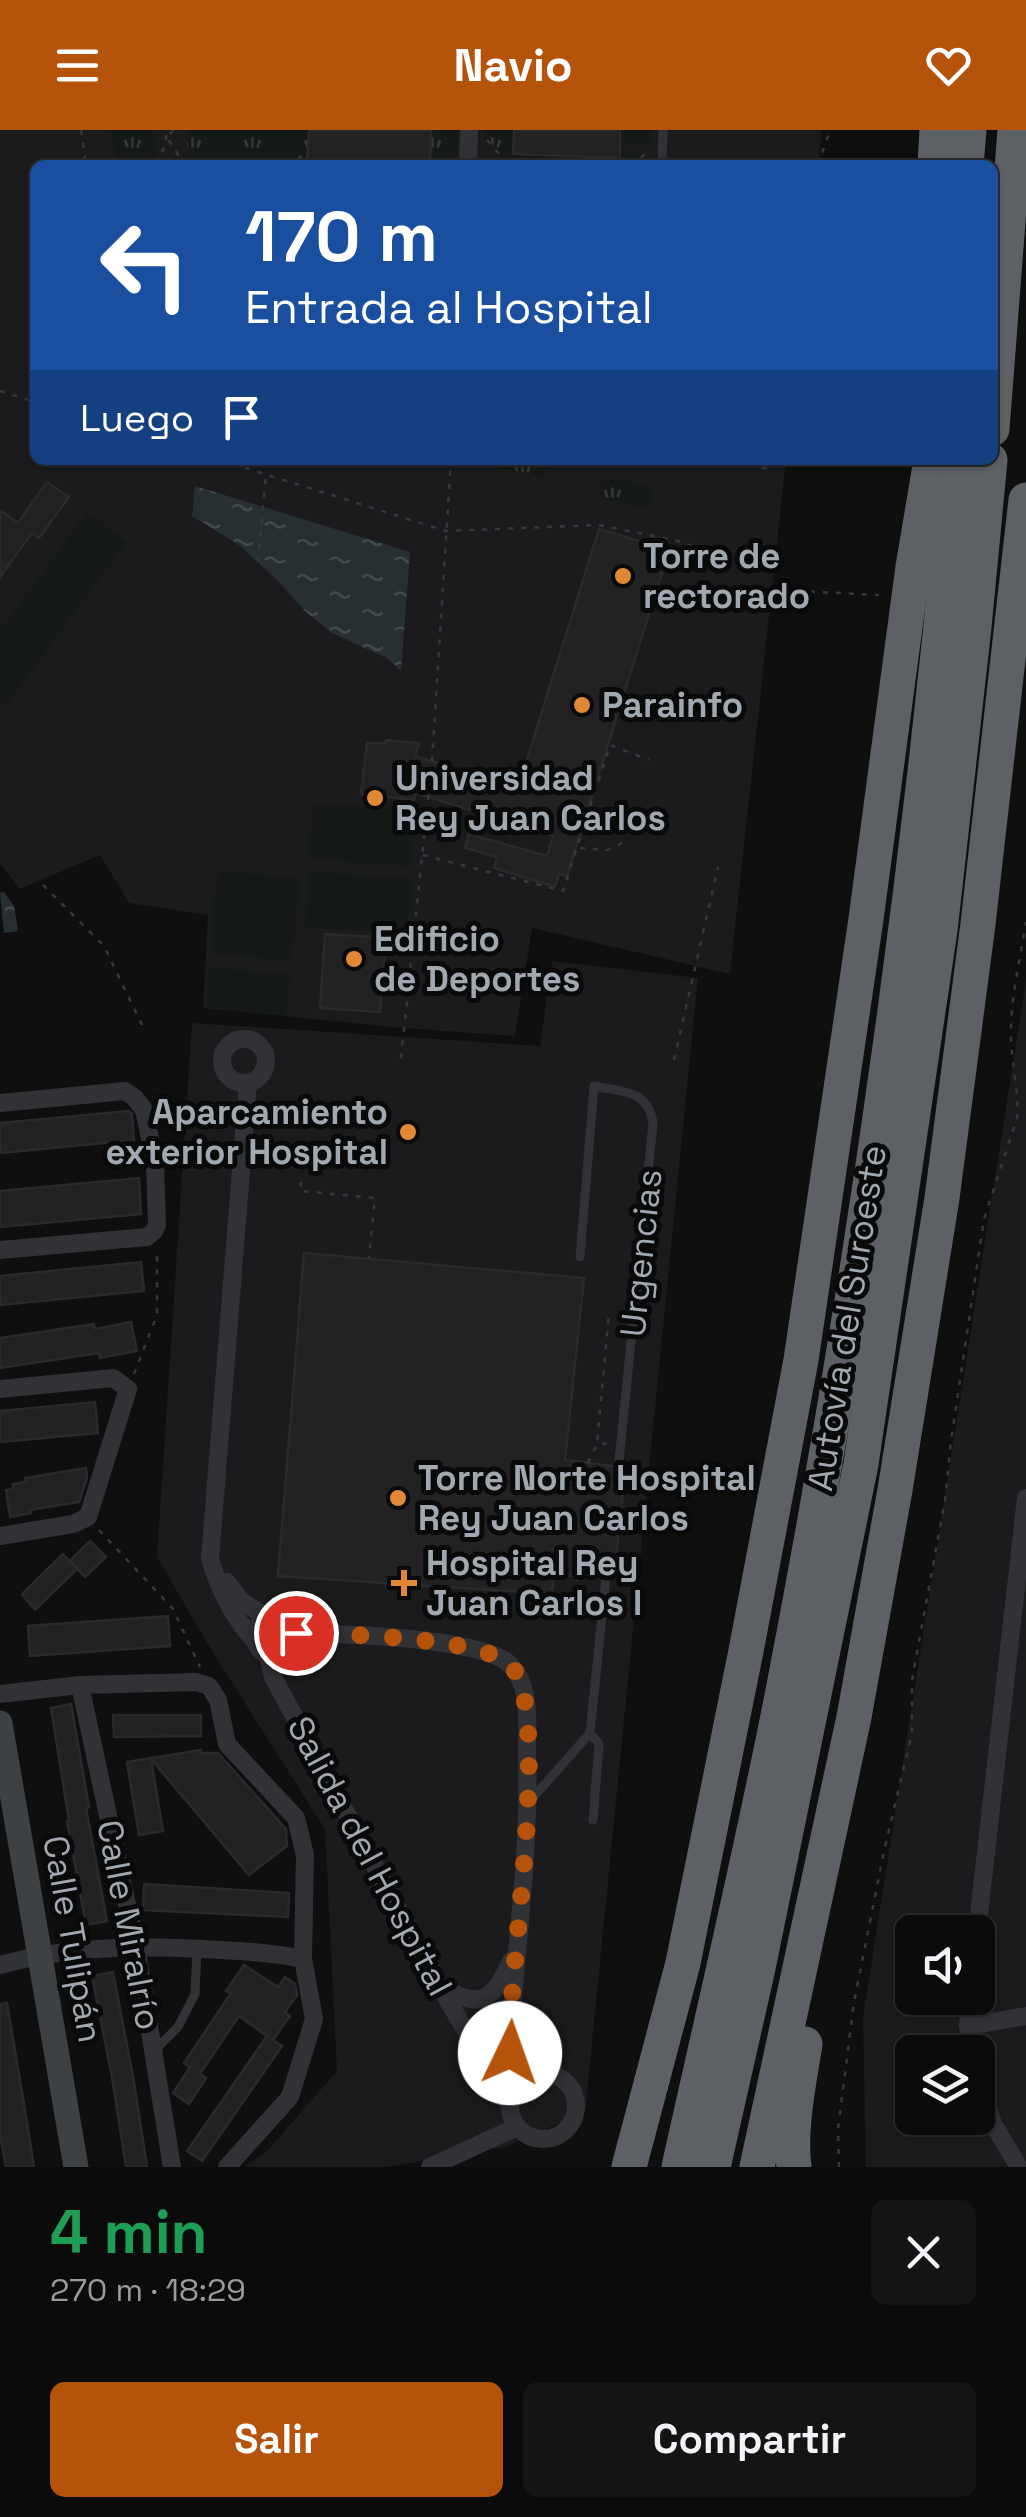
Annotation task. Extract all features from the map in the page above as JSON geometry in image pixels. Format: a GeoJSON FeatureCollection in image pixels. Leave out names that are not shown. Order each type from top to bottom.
{"type":"FeatureCollection","features":[{"type":"Feature","properties":{"kind":"highway"},"geometry":{"type":"LineString","coordinates":[[935,160],[937,130]]}},
{"type":"Feature","properties":{"kind":"highway"},"geometry":{"type":"LineString","coordinates":[[966,160],[969,130]]}},
{"type":"Feature","properties":{"kind":"highway"},"geometry":{"type":"LineString","coordinates":[[978,160],[981,130]]}},
{"type":"Feature","properties":{"kind":"highway"},"geometry":{"type":"LineString","coordinates":[[998,351],[1015,130]]}},
{"type":"Feature","properties":{"kind":"highway"},"geometry":{"type":"LineString","coordinates":[[891,736],[897,612],[912,465]]}},
{"type":"Feature","properties":{"kind":"highway"},"geometry":{"type":"LineString","coordinates":[[629,2167],[683,1963],[801,1360],[930,465]]}},
{"type":"Feature","properties":{"kind":"highway","name":"Autovía del Suroeste"},"geometry":{"type":"LineString","coordinates":[[679,2167],[782,1693],[842,1362],[906,924],[940,653],[957,465]]}},
{"type":"Feature","properties":{"kind":"highway","name":"Autovía del Suroeste"},"geometry":{"type":"LineString","coordinates":[[714,2167],[861,1464],[940,930],[990,465]]}},
{"type":"Feature","properties":{"kind":"highway"},"geometry":{"type":"LineString","coordinates":[[757,2167],[854,1717],[942,1198],[978,924],[1026,500]]}},
{"type":"Feature","properties":{"kind":"highway"},"geometry":{"type":"LineString","coordinates":[[820,1870],[861,1464]]}},
{"type":"Feature","properties":{"kind":"highway"},"geometry":{"type":"LineString","coordinates":[[794,2167],[798,2088],[841,1841],[854,1717]]}},
{"type":"Feature","properties":{"kind":"street"},"geometry":{"type":"LineString","coordinates":[[470,160],[478,134]]}},
{"type":"Feature","properties":{"kind":"street"},"geometry":{"type":"LineString","coordinates":[[248,1083],[210,1558],[232,1611],[260,1650],[279,1656],[288,1652],[296,1633],[286,1618],[277,1615],[257,1626],[255,1641]]}},
{"type":"Feature","properties":{"kind":"street"},"geometry":{"type":"LineString","coordinates":[[0,1103],[125,1092],[134,1098],[144,1110],[155,1162],[157,1225],[147,1237],[0,1250]]}},
{"type":"Feature","properties":{"kind":"street"},"geometry":{"type":"LineString","coordinates":[[0,1389],[114,1378],[128,1389],[88,1517],[73,1524],[0,1536]]}},
{"type":"Feature","properties":{"kind":"street"},"geometry":{"type":"LineString","coordinates":[[979,1915],[1026,1498]]}},
{"type":"Feature","properties":{"kind":"street"},"geometry":{"type":"LineString","coordinates":[[210,1558],[242,1601],[268,1617]]}},
{"type":"Feature","properties":{"kind":"street"},"geometry":{"type":"LineString","coordinates":[[296,1633],[432,1642],[478,1650],[505,1660],[515,1670],[526,1703],[528,1803],[510,2053],[528,2077]]}},
{"type":"Feature","properties":{"kind":"street","name":"Salida del Hospital"},"geometry":{"type":"LineString","coordinates":[[268,1655],[273,1677],[440,1987],[510,2106]]}},
{"type":"Feature","properties":{"kind":"street"},"geometry":{"type":"LineString","coordinates":[[0,1694],[80,1685],[196,1682],[210,1686],[218,1700],[228,1744],[296,1818],[305,1854],[303,1959],[314,2019],[290,2096],[227,2167]]}},
{"type":"Feature","properties":{"kind":"street","name":"Calle Miralrío"},"geometry":{"type":"LineString","coordinates":[[80,1685],[136,1946],[172,2167]]}},
{"type":"Feature","properties":{"kind":"street","name":"Calle Tulipán"},"geometry":{"type":"LineString","coordinates":[[0,1723],[76,2167]]}},
{"type":"Feature","properties":{"kind":"street"},"geometry":{"type":"LineString","coordinates":[[0,1965],[40,1954],[136,1946],[275,1953],[303,1959]]}},
{"type":"Feature","properties":{"kind":"street"},"geometry":{"type":"LineString","coordinates":[[440,1987],[466,1999],[487,1998],[501,1982],[516,1950]]}},
{"type":"Feature","properties":{"kind":"street"},"geometry":{"type":"LineString","coordinates":[[969,2015],[970,2035]]}},
{"type":"Feature","properties":{"kind":"street"},"geometry":{"type":"LineString","coordinates":[[968,2026],[1026,2016]]}},
{"type":"Feature","properties":{"kind":"street"},"geometry":{"type":"LineString","coordinates":[[546,2074],[563,2080],[574,2095],[574,2113],[566,2130],[550,2138],[532,2138],[517,2127],[510,2106],[515,2089],[528,2077],[546,2074]]}},
{"type":"Feature","properties":{"kind":"street"},"geometry":{"type":"LineString","coordinates":[[430,2167],[517,2127]]}},
{"type":"Feature","properties":{"kind":"street"},"geometry":{"type":"LineString","coordinates":[[995,2127],[1019,2167]]}},
{"type":"Feature","properties":{"kind":"lane"},"geometry":{"type":"LineString","coordinates":[[662,160],[663,130]]}},
{"type":"Feature","properties":{"kind":"lane","name":"Urgencias"},"geometry":{"type":"LineString","coordinates":[[580,1257],[594,1086],[639,1096],[649,1108],[653,1123],[619,1460]]}},
{"type":"Feature","properties":{"kind":"lane"},"geometry":{"type":"LineString","coordinates":[[528,1803],[590,1733],[606,1577]]}},
{"type":"Feature","properties":{"kind":"lane"},"geometry":{"type":"LineString","coordinates":[[590,1733],[599,1744],[593,1820]]}},
{"type":"Feature","properties":{"kind":"lane"},"geometry":{"type":"LineString","coordinates":[[154,2052],[178,2026],[194,1994],[197,1949]]}},
{"type":"Feature","properties":{"kind":"path"},"geometry":{"type":"LineString","coordinates":[[82,130],[85,160]]}},
{"type":"Feature","properties":{"kind":"path"},"geometry":{"type":"LineString","coordinates":[[160,160],[170,130]]}},
{"type":"Feature","properties":{"kind":"path"},"geometry":{"type":"LineString","coordinates":[[820,160],[830,130]]}},
{"type":"Feature","properties":{"kind":"path"},"geometry":{"type":"LineString","coordinates":[[478,134],[504,160]]}},
{"type":"Feature","properties":{"kind":"path"},"geometry":{"type":"LineString","coordinates":[[167,138],[182,160]]}},
{"type":"Feature","properties":{"kind":"path"},"geometry":{"type":"LineString","coordinates":[[637,160],[644,155],[654,156]]}},
{"type":"Feature","properties":{"kind":"path"},"geometry":{"type":"LineString","coordinates":[[295,160],[302,156]]}},
{"type":"Feature","properties":{"kind":"path"},"geometry":{"type":"LineString","coordinates":[[0,391],[30,400]]}},
{"type":"Feature","properties":{"kind":"path"},"geometry":{"type":"LineString","coordinates":[[235,465],[446,531],[599,525],[678,542],[727,558]]}},
{"type":"Feature","properties":{"kind":"path"},"geometry":{"type":"LineString","coordinates":[[400,1058],[432,761],[450,465]]}},
{"type":"Feature","properties":{"kind":"path"},"geometry":{"type":"LineString","coordinates":[[753,465],[767,469]]}},
{"type":"Feature","properties":{"kind":"path"},"geometry":{"type":"LineString","coordinates":[[258,562],[266,475]]}},
{"type":"Feature","properties":{"kind":"path"},"geometry":{"type":"LineString","coordinates":[[758,588],[880,595]]}},
{"type":"Feature","properties":{"kind":"path"},"geometry":{"type":"LineString","coordinates":[[422,854],[563,891],[610,745],[649,760]]}},
{"type":"Feature","properties":{"kind":"path"},"geometry":{"type":"LineString","coordinates":[[577,848],[608,850],[626,841]]}},
{"type":"Feature","properties":{"kind":"path"},"geometry":{"type":"LineString","coordinates":[[674,1060],[718,867]]}},
{"type":"Feature","properties":{"kind":"path"},"geometry":{"type":"LineString","coordinates":[[43,885],[104,946],[143,1027]]}},
{"type":"Feature","properties":{"kind":"path"},"geometry":{"type":"LineString","coordinates":[[840,2167],[838,2128],[854,2002],[912,1733],[912,1680],[946,1500],[984,1218],[1017,1118],[1012,1022],[1015,973],[1026,922]]}},
{"type":"Feature","properties":{"kind":"path"},"geometry":{"type":"LineString","coordinates":[[383,980],[409,981]]}},
{"type":"Feature","properties":{"kind":"path"},"geometry":{"type":"LineString","coordinates":[[300,1182],[300,1191],[375,1198],[369,1258]]}},
{"type":"Feature","properties":{"kind":"path"},"geometry":{"type":"LineString","coordinates":[[128,1389],[158,1315],[157,1225]]}},
{"type":"Feature","properties":{"kind":"path"},"geometry":{"type":"LineString","coordinates":[[588,1463],[597,1442],[609,1313]]}},
{"type":"Feature","properties":{"kind":"path"},"geometry":{"type":"LineString","coordinates":[[597,1442],[614,1444]]}},
{"type":"Feature","properties":{"kind":"path"},"geometry":{"type":"LineString","coordinates":[[88,1517],[173,1609],[210,1686]]}},
{"type":"Feature","properties":{"kind":"path"},"geometry":{"type":"LineString","coordinates":[[577,1576],[576,1588],[599,1609]]}},
{"type":"Feature","properties":{"kind":"shaded area","name":"Universidad Rey Juan Carlos"},"geometry":{"type":"Polygon","coordinates":[[[0,130],[822,130],[819,160],[30,160],[30,465],[785,465],[730,974],[532,928],[515,1036],[203,1008],[208,915],[129,903],[100,855],[20,889],[0,864],[0,130]]]}},
{"type":"Feature","properties":{"kind":"shaded area","name":"Hospital Rey Juan Carlos I"},"geometry":{"type":"Polygon","coordinates":[[[552,961],[698,978],[585,2112],[505,2147],[387,2167],[244,2167],[266,2152],[337,2071],[325,1829],[157,1557],[192,1023],[540,1046],[552,961]]]}},
{"type":"Feature","properties":{"kind":"shaded area"},"geometry":{"type":"Polygon","coordinates":[[[1026,980],[1026,2167],[866,2167],[863,2017],[1026,980]]]}},
{"type":"Feature","properties":{"kind":"green space"},"geometry":{"type":"Polygon","coordinates":[[[111,130],[159,130],[154,160],[120,160],[111,130]]]}},
{"type":"Feature","properties":{"kind":"green space"},"geometry":{"type":"Polygon","coordinates":[[[187,130],[309,130],[307,160],[195,160],[187,145],[187,130]]]}},
{"type":"Feature","properties":{"kind":"green space"},"geometry":{"type":"Polygon","coordinates":[[[431,130],[459,130],[457,160],[430,160],[431,130]]]}},
{"type":"Feature","properties":{"kind":"green space"},"geometry":{"type":"Polygon","coordinates":[[[483,130],[514,130],[513,154],[640,151],[633,160],[508,160],[483,130]]]}},
{"type":"Feature","properties":{"kind":"green space"},"geometry":{"type":"Polygon","coordinates":[[[620,130],[653,130],[650,142],[644,144],[620,142],[620,130]]]}},
{"type":"Feature","properties":{"kind":"green space"},"geometry":{"type":"Polygon","coordinates":[[[491,465],[547,465],[544,478],[491,465]]]}},
{"type":"Feature","properties":{"kind":"green space"},"geometry":{"type":"Polygon","coordinates":[[[603,475],[653,487],[647,510],[597,498],[603,475]]]}},
{"type":"Feature","properties":{"kind":"green space"},"geometry":{"type":"Polygon","coordinates":[[[87,512],[127,542],[7,704],[0,699],[0,630],[87,512]]]}},
{"type":"Feature","properties":{"kind":"green space"},"geometry":{"type":"Polygon","coordinates":[[[313,803],[415,810],[411,866],[309,859],[313,803]]]}},
{"type":"Feature","properties":{"kind":"green space"},"geometry":{"type":"Polygon","coordinates":[[[219,872],[300,877],[292,960],[212,954],[212,914],[219,872]]]}},
{"type":"Feature","properties":{"kind":"green space"},"geometry":{"type":"Polygon","coordinates":[[[309,872],[411,879],[407,934],[305,927],[309,872]]]}},
{"type":"Feature","properties":{"kind":"green space"},"geometry":{"type":"Polygon","coordinates":[[[210,968],[290,974],[286,1015],[206,1009],[210,968]]]}},
{"type":"Feature","properties":{"kind":"water"},"geometry":{"type":"Polygon","coordinates":[[[195,486],[410,552],[401,671],[387,658],[332,633],[239,545],[192,516],[195,486]]]}},
{"type":"Feature","properties":{"kind":"water"},"geometry":{"type":"Polygon","coordinates":[[[4,892],[14,906],[18,931],[4,933],[0,893],[4,892]]]}},
{"type":"Feature","properties":{"kind":"building"},"geometry":{"type":"Polygon","coordinates":[[[309,130],[431,130],[430,160],[307,160],[309,130]]]}},
{"type":"Feature","properties":{"kind":"building"},"geometry":{"type":"Polygon","coordinates":[[[514,130],[620,130],[620,158],[513,154],[514,130]]]}},
{"type":"Feature","properties":{"kind":"building"},"geometry":{"type":"Polygon","coordinates":[[[47,482],[69,497],[39,538],[32,533],[0,577],[0,510],[18,523],[47,482]]]}},
{"type":"Feature","properties":{"kind":"building"},"geometry":{"type":"Polygon","coordinates":[[[599,529],[669,550],[567,876],[559,874],[555,887],[494,868],[497,857],[465,848],[469,834],[547,856],[553,836],[416,793],[414,800],[361,794],[367,743],[419,743],[415,756],[518,788],[599,529]]]}},
{"type":"Feature","properties":{"kind":"building","name":"Edificio de Deportes"},"geometry":{"type":"Polygon","coordinates":[[[325,934],[424,944],[422,953],[385,950],[380,1012],[320,1008],[325,934]]]}},
{"type":"Feature","properties":{"kind":"building"},"geometry":{"type":"Polygon","coordinates":[[[129,1111],[134,1140],[0,1153],[0,1123],[129,1111]]]}},
{"type":"Feature","properties":{"kind":"building"},"geometry":{"type":"Polygon","coordinates":[[[139,1178],[141,1214],[0,1227],[0,1191],[139,1178]]]}},
{"type":"Feature","properties":{"kind":"building"},"geometry":{"type":"Polygon","coordinates":[[[304,1253],[584,1278],[565,1460],[617,1469],[626,1467],[614,1576],[606,1569],[598,1579],[554,1574],[552,1594],[278,1576],[304,1253]]]}},
{"type":"Feature","properties":{"kind":"building"},"geometry":{"type":"Polygon","coordinates":[[[141,1262],[144,1291],[0,1305],[0,1276],[141,1262]]]}},
{"type":"Feature","properties":{"kind":"building"},"geometry":{"type":"Polygon","coordinates":[[[131,1322],[137,1351],[0,1368],[0,1338],[131,1322]]]}},
{"type":"Feature","properties":{"kind":"building"},"geometry":{"type":"Polygon","coordinates":[[[95,1402],[98,1433],[0,1442],[0,1411],[95,1402]]]}},
{"type":"Feature","properties":{"kind":"building"},"geometry":{"type":"Polygon","coordinates":[[[86,1468],[79,1502],[10,1517],[6,1490],[13,1489],[13,1484],[26,1482],[25,1478],[86,1468]]]}},
{"type":"Feature","properties":{"kind":"building"},"geometry":{"type":"Polygon","coordinates":[[[90,1541],[106,1557],[85,1577],[70,1561],[90,1541]]]}},
{"type":"Feature","properties":{"kind":"building"},"geometry":{"type":"Polygon","coordinates":[[[63,1554],[77,1569],[35,1610],[22,1594],[63,1554]]]}},
{"type":"Feature","properties":{"kind":"building"},"geometry":{"type":"Polygon","coordinates":[[[168,1616],[170,1646],[30,1656],[28,1626],[168,1616]]]}},
{"type":"Feature","properties":{"kind":"building"},"geometry":{"type":"Polygon","coordinates":[[[71,1704],[107,1921],[86,1925],[51,1708],[71,1704]]]}},
{"type":"Feature","properties":{"kind":"building"},"geometry":{"type":"Polygon","coordinates":[[[113,1715],[201,1715],[201,1736],[114,1737],[113,1715]]]}},
{"type":"Feature","properties":{"kind":"building"},"geometry":{"type":"Polygon","coordinates":[[[201,1750],[218,1753],[286,1829],[287,1846],[249,1875],[151,1759],[163,1831],[139,1835],[127,1762],[201,1750]]]}},
{"type":"Feature","properties":{"kind":"building"},"geometry":{"type":"Polygon","coordinates":[[[144,1884],[289,1893],[288,1917],[143,1910],[144,1884]]]}},
{"type":"Feature","properties":{"kind":"building"},"geometry":{"type":"Polygon","coordinates":[[[244,1965],[278,1987],[285,1977],[295,1984],[297,1995],[285,2012],[290,2016],[273,2040],[282,2046],[202,2161],[187,2151],[267,2036],[239,2016],[200,2074],[206,2078],[189,2104],[173,2093],[190,2067],[184,2063],[231,1993],[226,1991],[244,1965]]]}},
{"type":"Feature","properties":{"kind":"building"},"geometry":{"type":"Polygon","coordinates":[[[113,1972],[147,2167],[126,2167],[92,1976],[113,1972]]]}},
{"type":"Feature","properties":{"kind":"building"},"geometry":{"type":"Polygon","coordinates":[[[7,2003],[34,2167],[6,2167],[0,2134],[0,2004],[7,2003]]]}},
{"type":"Feature","properties":{"kind":"place","name":"Torre de rectorado"},"geometry":{"type":"Point","coordinates":[623,576]}},
{"type":"Feature","properties":{"kind":"place","name":"Parainfo"},"geometry":{"type":"Point","coordinates":[582,705]}},
{"type":"Feature","properties":{"kind":"place","name":"Universidad Rey Juan Carlos"},"geometry":{"type":"Point","coordinates":[375,798]}},
{"type":"Feature","properties":{"kind":"place","name":"Edificio de Deportes"},"geometry":{"type":"Point","coordinates":[354,959]}},
{"type":"Feature","properties":{"kind":"place","name":"Aparcamiento exterior Hospital"},"geometry":{"type":"Point","coordinates":[408,1132]}},
{"type":"Feature","properties":{"kind":"place","name":"Torre Norte Hospital Rey Juan Carlos"},"geometry":{"type":"Point","coordinates":[398,1498]}},
{"type":"Feature","properties":{"kind":"place","name":"Hospital Rey Juan Carlos I"},"geometry":{"type":"Point","coordinates":[404,1583]}},
{"type":"Feature","properties":{"kind":"route"},"geometry":{"type":"LineString","coordinates":[[296,1633],[432,1642],[491,1654],[515,1670],[526,1703],[528,1803],[510,2053]]}}]}
